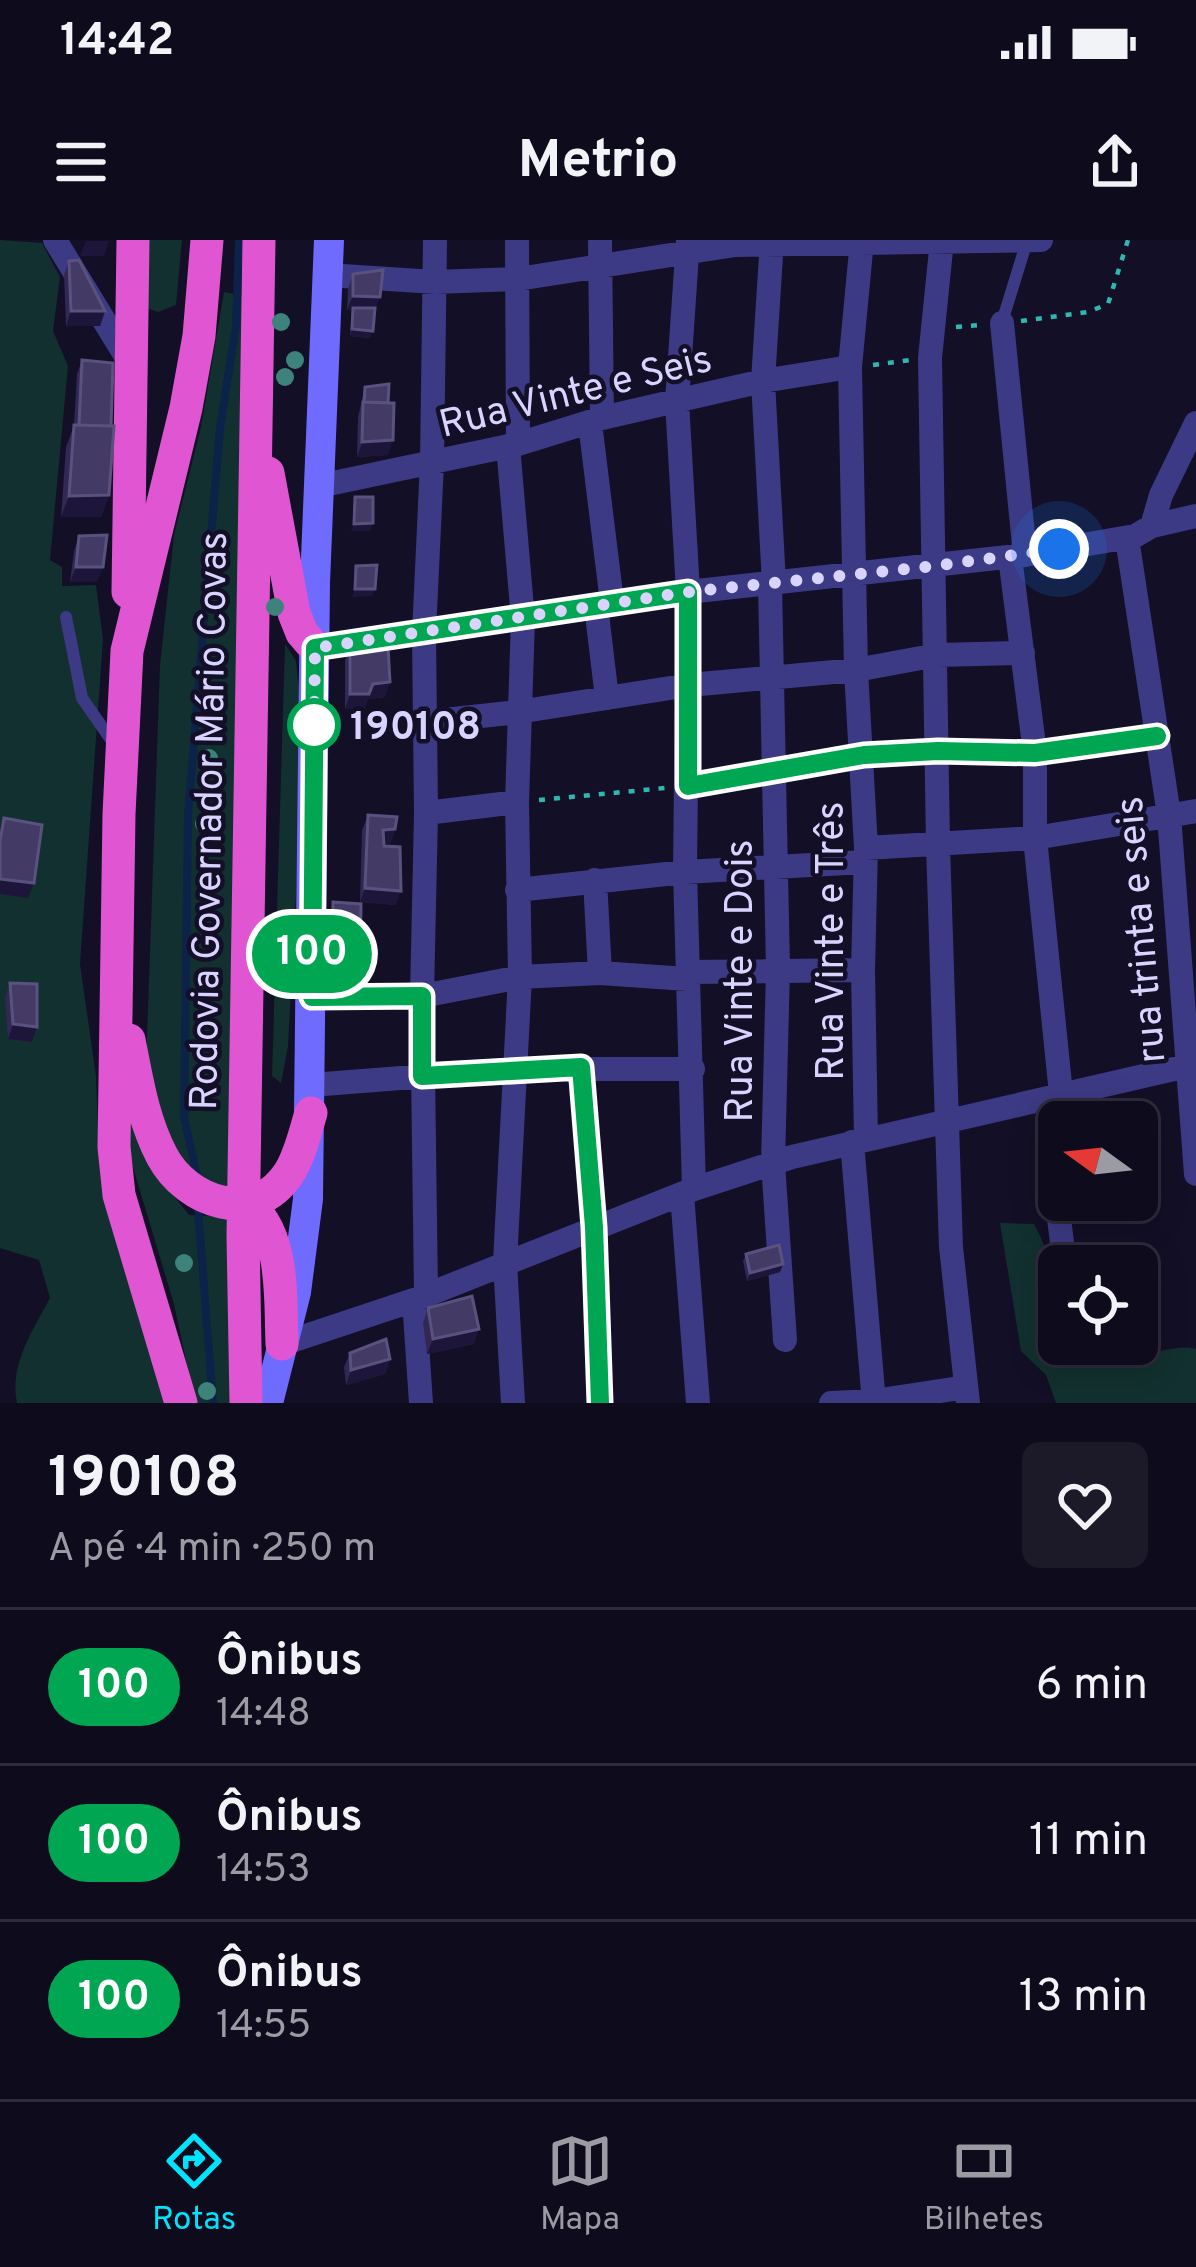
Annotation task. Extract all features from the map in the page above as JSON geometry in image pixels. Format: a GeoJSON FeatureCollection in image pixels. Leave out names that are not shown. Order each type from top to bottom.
{"type":"FeatureCollection","features":[{"type":"Feature","properties":{"kind":"highway"},"geometry":{"type":"LineString","coordinates":[[127,651],[133,240]]}},
{"type":"Feature","properties":{"kind":"highway","name":"Rodovia Governador Mário Covas"},"geometry":{"type":"LineString","coordinates":[[181,1403],[119,1195],[114,1147],[122,754],[127,651],[186,408],[199,336],[207,240]]}},
{"type":"Feature","properties":{"kind":"highway","name":"Rodovia Governador Mário Covas"},"geometry":{"type":"LineString","coordinates":[[246,1403],[244,1202],[259,240]]}},
{"type":"Feature","properties":{"kind":"highway"},"geometry":{"type":"LineString","coordinates":[[256,420],[294,613],[302,634],[315,648]]}},
{"type":"Feature","properties":{"kind":"highway"},"geometry":{"type":"LineString","coordinates":[[117,986],[146,1119],[163,1158],[197,1195],[217,1203],[244,1202],[269,1194],[290,1171],[311,1099]]}},
{"type":"Feature","properties":{"kind":"highway"},"geometry":{"type":"LineString","coordinates":[[244,1202],[262,1217],[271,1237],[280,1288],[282,1343]]}},
{"type":"Feature","properties":{"kind":"main road"},"geometry":{"type":"LineString","coordinates":[[274,1395],[296,1292],[308,1199],[315,648],[328,240]]}},
{"type":"Feature","properties":{"kind":"street"},"geometry":{"type":"LineString","coordinates":[[55,240],[130,363]]}},
{"type":"Feature","properties":{"kind":"street"},"geometry":{"type":"LineString","coordinates":[[421,1403],[424,633],[435,240]]}},
{"type":"Feature","properties":{"kind":"street"},"geometry":{"type":"LineString","coordinates":[[513,1403],[505,1262],[520,977],[518,712],[523,619],[513,445],[517,240]]}},
{"type":"Feature","properties":{"kind":"street"},"geometry":{"type":"LineString","coordinates":[[600,240],[596,420],[607,698]]}},
{"type":"Feature","properties":{"kind":"street"},"geometry":{"type":"LineString","coordinates":[[327,275],[434,282],[518,279],[602,267],[687,247],[1041,240]]}},
{"type":"Feature","properties":{"kind":"street","name":"Rua Vinte e Três"},"geometry":{"type":"LineString","coordinates":[[862,241],[850,368],[856,670],[864,755],[859,1140],[874,1402]]}},
{"type":"Feature","properties":{"kind":"street","name":"Rua Vinte e Dois"},"geometry":{"type":"LineString","coordinates":[[771,242],[763,381],[772,584],[769,675],[778,969],[773,1163],[785,1340]]}},
{"type":"Feature","properties":{"kind":"street"},"geometry":{"type":"LineString","coordinates":[[831,1403],[967,1395],[951,1247],[938,845],[930,358],[941,242]]}},
{"type":"Feature","properties":{"kind":"street"},"geometry":{"type":"LineString","coordinates":[[687,247],[677,401],[688,592],[685,872],[693,1069],[688,1192],[698,1403]]}},
{"type":"Feature","properties":{"kind":"street"},"geometry":{"type":"LineString","coordinates":[[101,321],[120,312],[132,291]]}},
{"type":"Feature","properties":{"kind":"street"},"geometry":{"type":"LineString","coordinates":[[1002,323],[1023,653],[1035,753],[1035,838],[1061,1094],[1056,1118],[1063,1245]]}},
{"type":"Feature","properties":{"kind":"street","name":"Rua Vinte e Seis"},"geometry":{"type":"LineString","coordinates":[[319,487],[513,445],[596,420],[763,381],[850,368]]}},
{"type":"Feature","properties":{"kind":"street"},"geometry":{"type":"LineString","coordinates":[[1152,526],[1161,495],[1196,423]]}},
{"type":"Feature","properties":{"kind":"street"},"geometry":{"type":"LineString","coordinates":[[315,648],[688,592],[1017,556],[1126,538],[1152,526],[1196,516]]}},
{"type":"Feature","properties":{"kind":"street","name":"rua trinta e seis"},"geometry":{"type":"LineString","coordinates":[[1126,538],[1169,815],[1196,1174]]}},
{"type":"Feature","properties":{"kind":"street"},"geometry":{"type":"LineString","coordinates":[[426,722],[769,675],[856,670],[937,656],[1023,653]]}},
{"type":"Feature","properties":{"kind":"street"},"geometry":{"type":"LineString","coordinates":[[688,786],[864,755],[1035,753],[1157,736]]}},
{"type":"Feature","properties":{"kind":"street"},"geometry":{"type":"LineString","coordinates":[[426,813],[518,802]]}},
{"type":"Feature","properties":{"kind":"street"},"geometry":{"type":"LineString","coordinates":[[517,890],[1035,838],[1196,811]]}},
{"type":"Feature","properties":{"kind":"street"},"geometry":{"type":"LineString","coordinates":[[595,880],[600,973]]}},
{"type":"Feature","properties":{"kind":"street"},"geometry":{"type":"LineString","coordinates":[[312,997],[422,996],[520,977],[600,973],[862,970]]}},
{"type":"Feature","properties":{"kind":"street"},"geometry":{"type":"LineString","coordinates":[[282,1343],[420,1298],[594,1227],[773,1163],[1191,1065]]}},
{"type":"Feature","properties":{"kind":"street"},"geometry":{"type":"LineString","coordinates":[[311,1099],[422,1076],[581,1067],[693,1069]]}},
{"type":"Feature","properties":{"kind":"street"},"geometry":{"type":"LineString","coordinates":[[581,1067],[594,1227],[600,1403]]}},
{"type":"Feature","properties":{"kind":"street"},"geometry":{"type":"LineString","coordinates":[[296,1292],[315,1312],[346,1324]]}},
{"type":"Feature","properties":{"kind":"lane"},"geometry":{"type":"LineString","coordinates":[[1002,323],[1027,240]]}},
{"type":"Feature","properties":{"kind":"lane"},"geometry":{"type":"LineString","coordinates":[[65,617],[82,698],[122,754]]}},
{"type":"Feature","properties":{"kind":"path"},"geometry":{"type":"LineString","coordinates":[[932,329],[1088,312],[1108,304],[1128,240]]}},
{"type":"Feature","properties":{"kind":"path"},"geometry":{"type":"LineString","coordinates":[[850,368],[930,358]]}},
{"type":"Feature","properties":{"kind":"path"},"geometry":{"type":"LineString","coordinates":[[518,802],[688,786]]}},
{"type":"Feature","properties":{"kind":"green space"},"geometry":{"type":"Polygon","coordinates":[[[0,240],[42,243],[60,277],[53,331],[68,366],[50,560],[62,567],[62,586],[96,585],[103,639],[80,964],[96,1076],[99,1156],[166,1403],[17,1403],[15,1389],[19,1362],[50,1298],[39,1260],[0,1248],[0,240]]]}},
{"type":"Feature","properties":{"kind":"green space"},"geometry":{"type":"Polygon","coordinates":[[[148,240],[182,240],[176,305],[158,312],[146,308],[148,240]]]}},
{"type":"Feature","properties":{"kind":"green space"},"geometry":{"type":"Polygon","coordinates":[[[224,292],[250,297],[230,1187],[210,1190],[174,1151],[146,1068],[160,665],[174,535],[201,427],[224,292]]]}},
{"type":"Feature","properties":{"kind":"green space"},"geometry":{"type":"Polygon","coordinates":[[[285,644],[296,661],[300,700],[300,820],[288,1046],[281,1083],[272,1076],[285,644]]]}},
{"type":"Feature","properties":{"kind":"green space"},"geometry":{"type":"Polygon","coordinates":[[[127,1064],[166,1186],[189,1215],[234,1217],[231,1403],[195,1403],[174,1304],[126,1144],[127,1064]]]}},
{"type":"Feature","properties":{"kind":"green space"},"geometry":{"type":"Polygon","coordinates":[[[1000,1223],[1034,1224],[1044,1245],[1038,1245],[1038,1365],[1158,1365],[1158,1351],[1196,1349],[1196,1403],[1056,1403],[1046,1375],[1021,1351],[1000,1223]]]}},
{"type":"Feature","properties":{"kind":"building"},"geometry":{"type":"Polygon","coordinates":[[[79,260],[105,311],[71,311],[69,261],[79,260]]]}},
{"type":"Feature","properties":{"kind":"building"},"geometry":{"type":"Polygon","coordinates":[[[383,270],[380,297],[353,296],[353,274],[383,270]]]}},
{"type":"Feature","properties":{"kind":"building"},"geometry":{"type":"Polygon","coordinates":[[[353,308],[375,308],[373,331],[352,329],[353,308]]]}},
{"type":"Feature","properties":{"kind":"building"},"geometry":{"type":"Polygon","coordinates":[[[82,360],[113,363],[111,426],[79,425],[82,360]]]}},
{"type":"Feature","properties":{"kind":"building"},"geometry":{"type":"Polygon","coordinates":[[[389,384],[388,403],[364,402],[365,387],[389,384]]]}},
{"type":"Feature","properties":{"kind":"building"},"geometry":{"type":"Polygon","coordinates":[[[363,402],[394,403],[393,440],[362,442],[363,402]]]}},
{"type":"Feature","properties":{"kind":"building"},"geometry":{"type":"Polygon","coordinates":[[[74,425],[114,426],[109,495],[69,496],[74,425]]]}},
{"type":"Feature","properties":{"kind":"building"},"geometry":{"type":"Polygon","coordinates":[[[355,497],[373,497],[373,523],[354,524],[355,497]]]}},
{"type":"Feature","properties":{"kind":"building"},"geometry":{"type":"Polygon","coordinates":[[[107,535],[103,567],[76,567],[79,536],[107,535]]]}},
{"type":"Feature","properties":{"kind":"building"},"geometry":{"type":"Polygon","coordinates":[[[377,565],[375,589],[355,589],[356,566],[377,565]]]}},
{"type":"Feature","properties":{"kind":"building"},"geometry":{"type":"Polygon","coordinates":[[[350,646],[388,646],[390,682],[373,684],[369,694],[350,694],[350,646]]]}},
{"type":"Feature","properties":{"kind":"building"},"geometry":{"type":"Polygon","coordinates":[[[368,815],[397,817],[395,829],[383,830],[384,846],[400,847],[401,891],[365,888],[368,815]]]}},
{"type":"Feature","properties":{"kind":"building"},"geometry":{"type":"Polygon","coordinates":[[[4,818],[42,825],[34,883],[0,879],[4,818]]]}},
{"type":"Feature","properties":{"kind":"building"},"geometry":{"type":"Polygon","coordinates":[[[333,902],[361,904],[360,974],[337,974],[333,902]]]}},
{"type":"Feature","properties":{"kind":"building"},"geometry":{"type":"Polygon","coordinates":[[[10,983],[37,984],[37,1027],[13,1024],[10,983]]]}},
{"type":"Feature","properties":{"kind":"building"},"geometry":{"type":"Polygon","coordinates":[[[779,1245],[783,1264],[750,1273],[746,1254],[779,1245]]]}},
{"type":"Feature","properties":{"kind":"building"},"geometry":{"type":"Polygon","coordinates":[[[472,1296],[479,1329],[433,1339],[428,1308],[472,1296]]]}},
{"type":"Feature","properties":{"kind":"building"},"geometry":{"type":"Polygon","coordinates":[[[386,1339],[390,1359],[351,1370],[350,1353],[386,1339]]]}},
{"type":"Feature","properties":{"kind":"waterway"},"geometry":{"type":"LineString","coordinates":[[198,1180],[184,1117],[188,815],[220,428],[236,325],[239,240]]}},
{"type":"Feature","properties":{"kind":"waterway"},"geometry":{"type":"LineString","coordinates":[[198,1209],[213,1403]]}},
{"type":"Feature","properties":{"kind":"bus line","name":"100"},"geometry":{"type":"LineString","coordinates":[[600,1403],[594,1227],[581,1067],[422,1076],[422,996],[312,997],[315,648],[688,592],[688,786],[864,755],[1035,753],[1157,736]]}},
{"type":"Feature","properties":{"kind":"place","name":"190108"},"geometry":{"type":"Point","coordinates":[314,725]}},
{"type":"Feature","properties":{"kind":"route"},"geometry":{"type":"LineString","coordinates":[[314,725],[314,735],[315,648],[612,602],[1059,549]]}}]}
